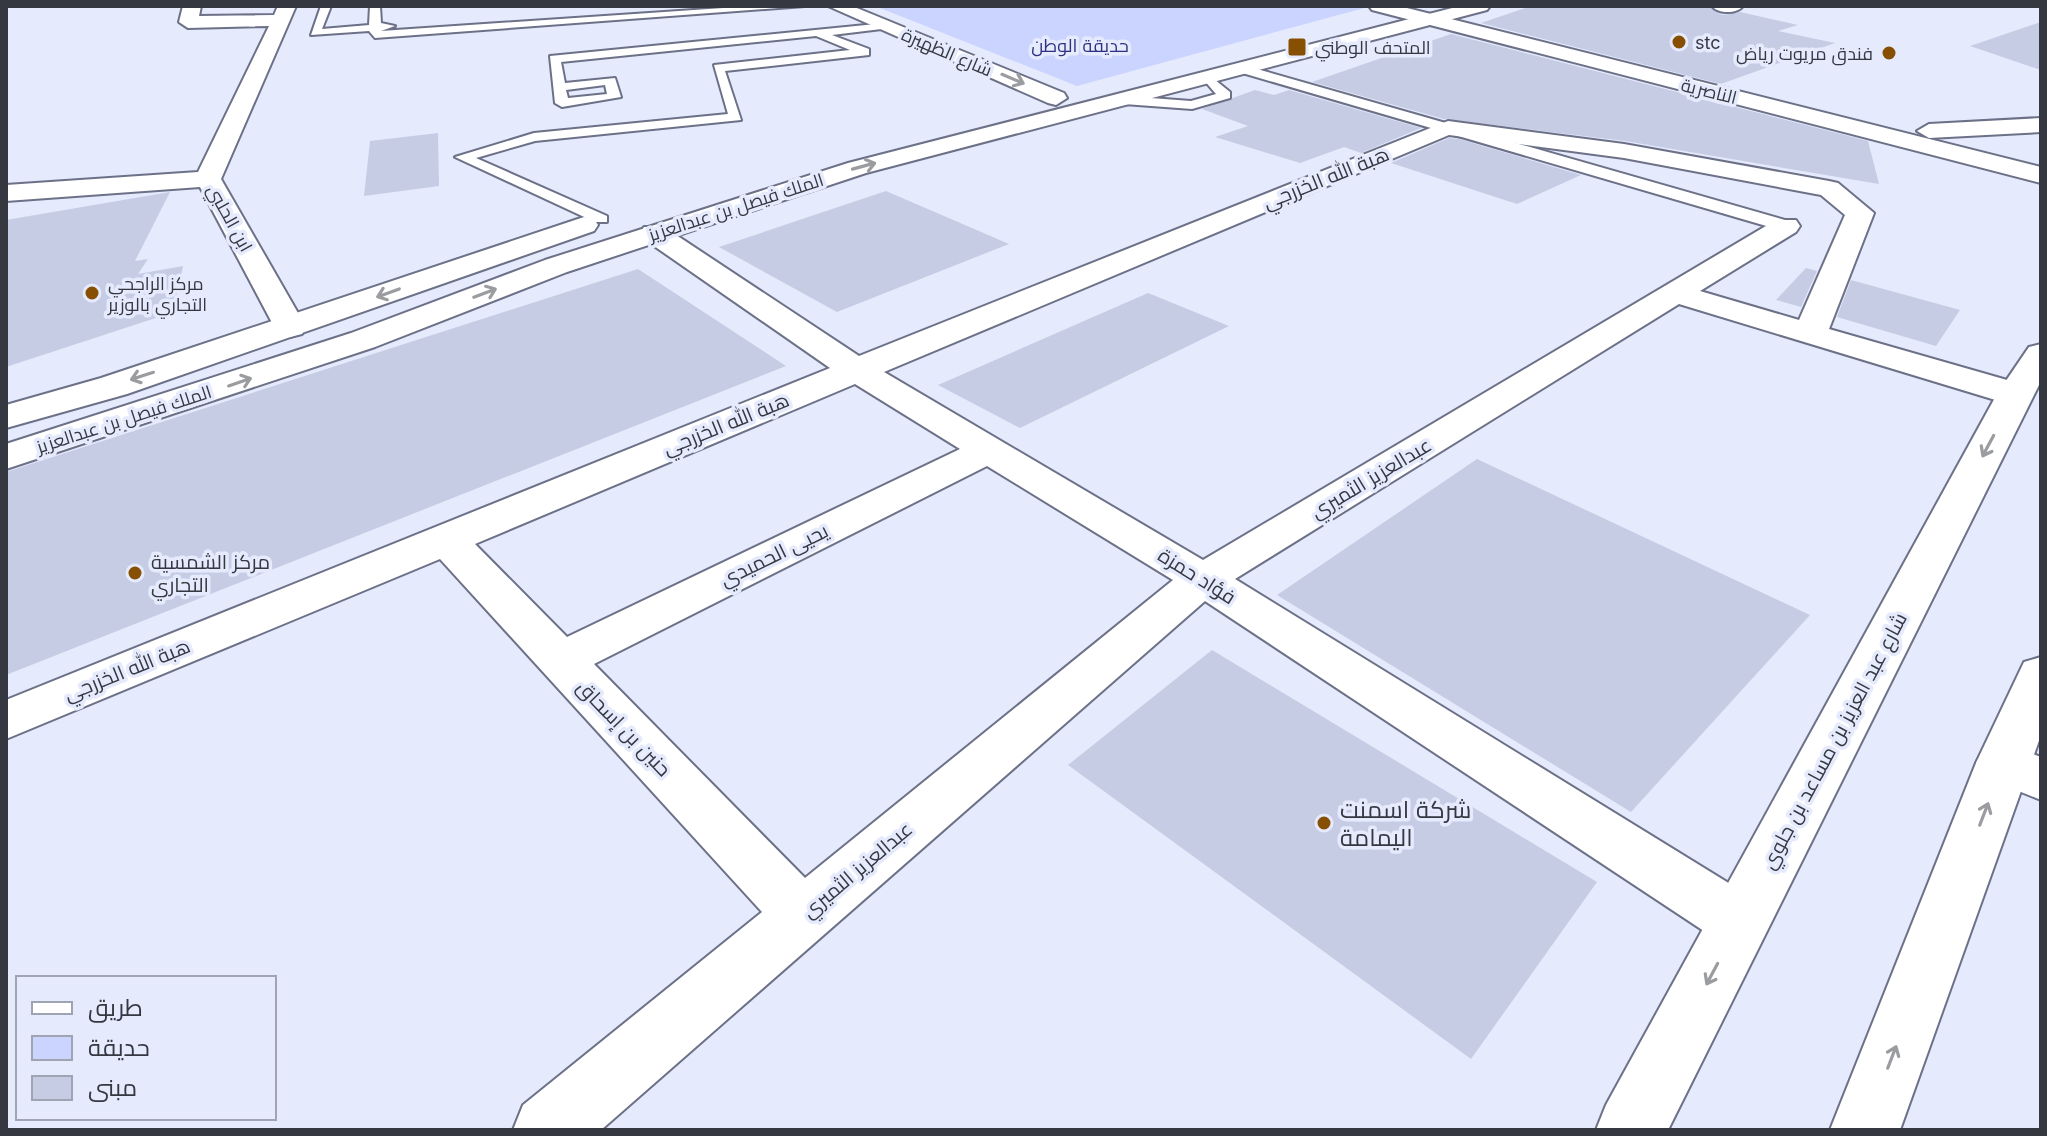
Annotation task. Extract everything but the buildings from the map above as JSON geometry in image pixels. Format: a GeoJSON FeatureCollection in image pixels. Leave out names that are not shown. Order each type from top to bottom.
{"type":"FeatureCollection","features":[{"type":"Feature","properties":{"kind":"street","name":"ابن الحلبي"},"geometry":{"type":"LineString","coordinates":[[192,6],[188,22],[284,13],[208,179],[290,327]]}},
{"type":"Feature","properties":{"kind":"street","name":"شارع الظهيرة"},"geometry":{"type":"LineString","coordinates":[[837,6],[1056,98]]}},
{"type":"Feature","properties":{"kind":"street","name":"شارع الظهيرة"},"geometry":{"type":"LineString","coordinates":[[876,6],[1085,91]]}},
{"type":"Feature","properties":{"kind":"street","name":"الناصرية"},"geometry":{"type":"LineString","coordinates":[[1378,6],[1438,10],[2041,158]]}},
{"type":"Feature","properties":{"kind":"street","name":"الملك فيصل بن عبدالعزيز"},"geometry":{"type":"LineString","coordinates":[[763,171],[1085,91],[1438,10]]}},
{"type":"Feature","properties":{"kind":"street","name":"الملك فيصل بن عبدالعزيز"},"geometry":{"type":"LineString","coordinates":[[6,457],[363,340],[556,266],[642,221],[1209,79],[1438,10]]}},
{"type":"Feature","properties":{"kind":"street","name":"الناصرية"},"geometry":{"type":"LineString","coordinates":[[1438,10],[2041,175]]}},
{"type":"Feature","properties":{"kind":"street"},"geometry":{"type":"LineString","coordinates":[[1929,131],[2041,125]]}},
{"type":"Feature","properties":{"kind":"street"},"geometry":{"type":"LineString","coordinates":[[1447,128],[1624,151],[1829,189],[1860,213],[1810,334]]}},
{"type":"Feature","properties":{"kind":"street","name":"هبة الله الخزرجي"},"geometry":{"type":"LineString","coordinates":[[6,720],[1447,128]]}},
{"type":"Feature","properties":{"kind":"street"},"geometry":{"type":"LineString","coordinates":[[6,193],[208,179]]}},
{"type":"Feature","properties":{"kind":"street","name":"الملك فيصل بن عبدالعزيز"},"geometry":{"type":"LineString","coordinates":[[6,417],[114,386],[601,219]]}},
{"type":"Feature","properties":{"kind":"street"},"geometry":{"type":"LineString","coordinates":[[601,219],[642,221]]}},
{"type":"Feature","properties":{"kind":"street","name":"فؤاد حمزة"},"geometry":{"type":"LineString","coordinates":[[642,221],[856,370],[1203,579],[1740,922]]}},
{"type":"Feature","properties":{"kind":"street","name":"عبدالعزيز الثميري"},"geometry":{"type":"LineString","coordinates":[[548,1130],[1203,579],[1786,226]]}},
{"type":"Feature","properties":{"kind":"street"},"geometry":{"type":"LineString","coordinates":[[1677,294],[1810,334],[2028,374]]}},
{"type":"Feature","properties":{"kind":"street","name":"شارع عبد العزيز بن مساعد بن جلوي"},"geometry":{"type":"LineString","coordinates":[[1631,1130],[2028,374]]}},
{"type":"Feature","properties":{"kind":"street","name":"يحيى الحميدي"},"geometry":{"type":"LineString","coordinates":[[560,661],[988,450]]}},
{"type":"Feature","properties":{"kind":"street","name":"حنين بن إسحاق"},"geometry":{"type":"LineString","coordinates":[[446,539],[803,916]]}},
{"type":"Feature","properties":{"kind":"street"},"geometry":{"type":"LineString","coordinates":[[1865,1130],[2022,771],[2041,674]]}},
{"type":"Feature","properties":{"kind":"lane"},"geometry":{"type":"LineString","coordinates":[[326,6],[315,33],[652,6]]}},
{"type":"Feature","properties":{"kind":"lane"},"geometry":{"type":"LineString","coordinates":[[375,6],[372,28],[375,35],[800,6]]}},
{"type":"Feature","properties":{"kind":"lane"},"geometry":{"type":"LineString","coordinates":[[559,87],[554,59],[886,26]]}},
{"type":"Feature","properties":{"kind":"lane"},"geometry":{"type":"LineString","coordinates":[[601,219],[462,157],[534,137],[736,117],[718,68],[865,52],[818,33]]}},
{"type":"Feature","properties":{"kind":"lane","name":"عبدالعزيز الثميري"},"geometry":{"type":"LineString","coordinates":[[1243,69],[1786,226]]}},
{"type":"Feature","properties":{"kind":"green space","name":"حديقة الوطن"},"geometry":{"type":"Polygon","coordinates":[[[875,6],[1366,6],[1368,7],[1077,86],[875,6]]]}},
{"type":"Feature","properties":{"kind":"place","name":"stc"},"geometry":{"type":"Point","coordinates":[1679,42]}},
{"type":"Feature","properties":{"kind":"place","name":"المتحف الوطني"},"geometry":{"type":"Point","coordinates":[1297,47]}},
{"type":"Feature","properties":{"kind":"place","name":"فندق مريوت رياض"},"geometry":{"type":"Point","coordinates":[1889,53]}},
{"type":"Feature","properties":{"kind":"place","name":"مركز الراجحي التجاري بالوزير"},"geometry":{"type":"Point","coordinates":[92,293]}},
{"type":"Feature","properties":{"kind":"place","name":"مركز الشمسية التجاري"},"geometry":{"type":"Point","coordinates":[135,573]}},
{"type":"Feature","properties":{"kind":"place","name":"شركة اسمنت اليمامة"},"geometry":{"type":"Point","coordinates":[1324,823]}}]}
